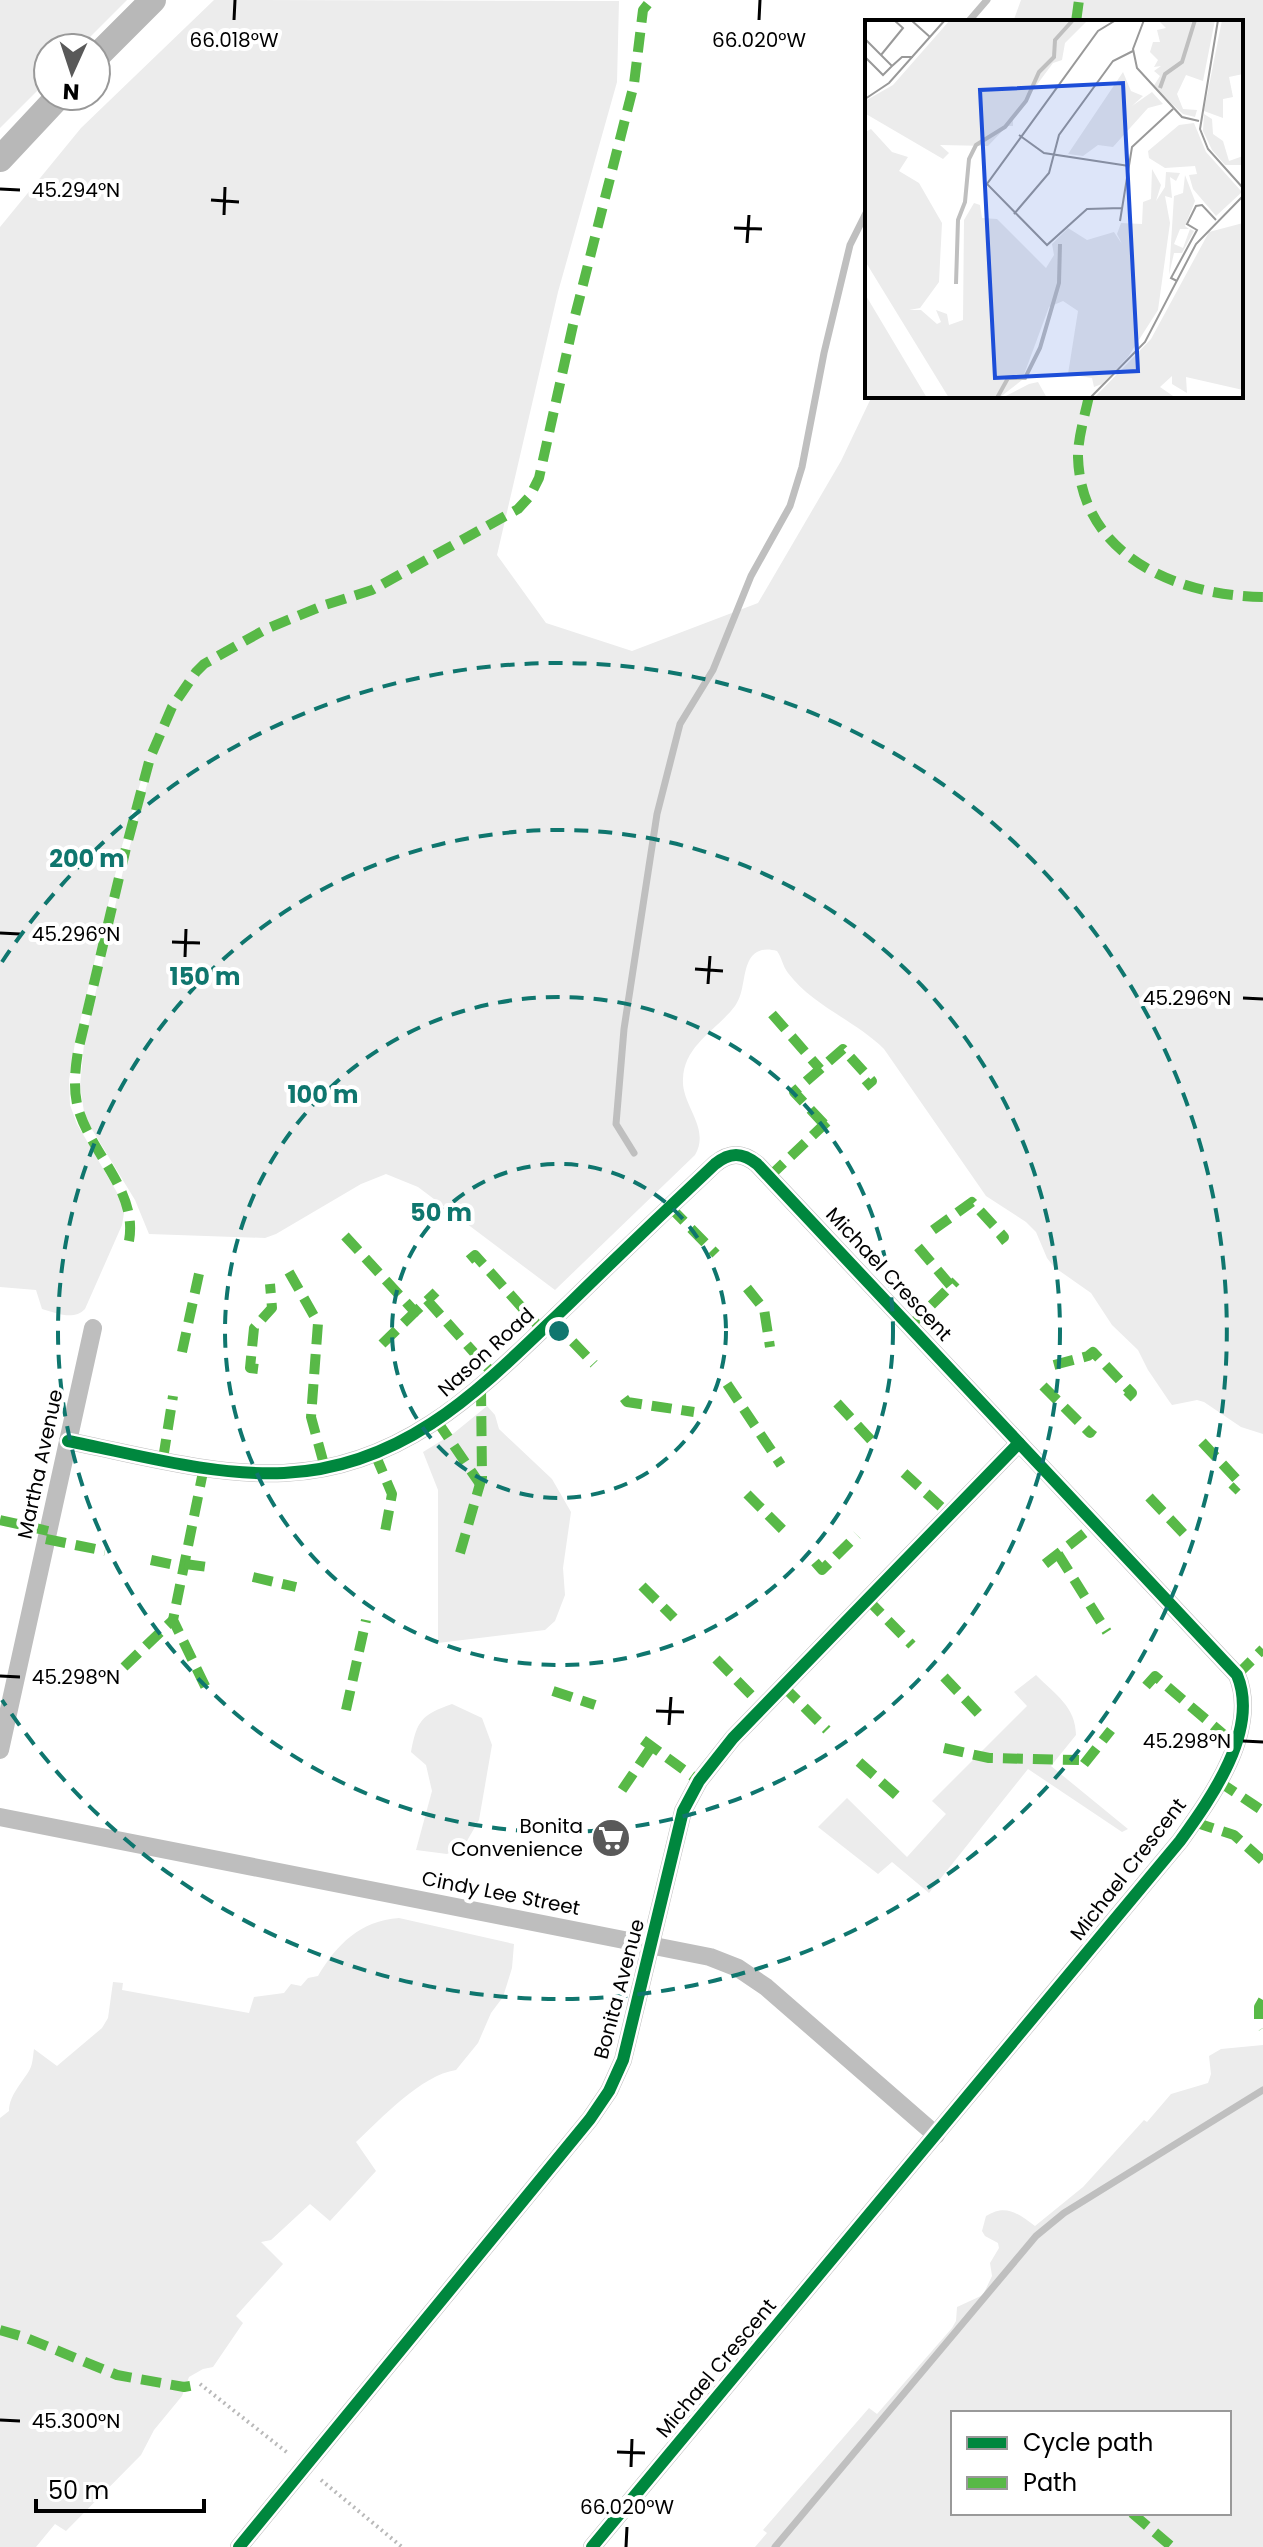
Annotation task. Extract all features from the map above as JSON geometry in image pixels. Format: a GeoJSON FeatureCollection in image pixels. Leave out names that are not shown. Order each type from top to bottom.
{"type":"FeatureCollection","features":[{"type":"Feature","properties":{"kind":"main road"},"geometry":{"type":"LineString","coordinates":[[112,41],[153,0]]}},
{"type":"Feature","properties":{"kind":"main road"},"geometry":{"type":"LineString","coordinates":[[0,159],[44,112]]}},
{"type":"Feature","properties":{"kind":"street","name":"Nason Road"},"geometry":{"type":"LineString","coordinates":[[68,1441],[204,1467],[254,1472],[306,1471],[375,1454],[413,1436],[476,1392],[715,1164],[737,1154]]}},
{"type":"Feature","properties":{"kind":"street","name":"Michael Crescent"},"geometry":{"type":"LineString","coordinates":[[592,2547],[1180,1841],[1218,1781],[1236,1745],[1243,1715],[1237,1675],[1225,1661],[757,1164],[737,1154]]}},
{"type":"Feature","properties":{"kind":"street","name":"Martha Avenue"},"geometry":{"type":"LineString","coordinates":[[0,1750],[93,1328]]}},
{"type":"Feature","properties":{"kind":"street","name":"Bonita Avenue"},"geometry":{"type":"LineString","coordinates":[[239,2547],[601,2104],[623,2060],[683,1811],[706,1771],[733,1738],[1019,1443]]}},
{"type":"Feature","properties":{"kind":"street","name":"Cindy Lee Street"},"geometry":{"type":"LineString","coordinates":[[0,1817],[710,1957],[750,1975],[936,2135]]}},
{"type":"Feature","properties":{"kind":"shaded area"},"geometry":{"type":"Polygon","coordinates":[[[0,0],[127,0],[95,32],[32,32],[32,96],[0,128],[0,0]]]}},
{"type":"Feature","properties":{"kind":"shaded area"},"geometry":{"type":"Polygon","coordinates":[[[214,0],[619,1],[617,82],[558,292],[497,555],[546,623],[632,651],[758,603],[841,461],[871,398],[1243,398],[1243,20],[1014,20],[1021,0],[1263,0],[1263,1434],[1241,1427],[1204,1402],[1197,1400],[1172,1405],[1138,1350],[1112,1325],[1091,1293],[1054,1267],[1036,1232],[1026,1222],[986,1196],[884,1049],[798,985],[777,951],[773,950],[762,950],[752,956],[735,1006],[695,1047],[685,1067],[684,1089],[700,1135],[695,1155],[555,1290],[418,1187],[386,1174],[361,1184],[265,1238],[149,1234],[135,1200],[85,1118],[80,1086],[84,1044],[123,871],[153,763],[147,760],[122,846],[69,1080],[70,1105],[77,1124],[122,1201],[122,1225],[81,1313],[65,1315],[42,1309],[36,1290],[0,1287],[0,227],[81,128],[98,112],[112,112],[112,98],[214,0]]]}},
{"type":"Feature","properties":{"kind":"shaded area"},"geometry":{"type":"Polygon","coordinates":[[[487,1406],[495,1415],[499,1429],[552,1479],[571,1512],[563,1568],[565,1595],[555,1621],[545,1630],[438,1643],[438,1490],[423,1452],[454,1433],[487,1406]]]}},
{"type":"Feature","properties":{"kind":"shaded area"},"geometry":{"type":"Polygon","coordinates":[[[1036,1675],[1063,1702],[1075,1725],[1076,1735],[1051,1766],[1128,1829],[1122,1832],[1028,1769],[929,1893],[892,1862],[878,1874],[818,1827],[847,1798],[907,1857],[946,1814],[932,1801],[1027,1706],[1014,1692],[1036,1675]]]}},
{"type":"Feature","properties":{"kind":"shaded area"},"geometry":{"type":"Polygon","coordinates":[[[452,1704],[482,1718],[492,1745],[479,1820],[464,1846],[447,1854],[416,1850],[432,1791],[426,1765],[411,1752],[413,1741],[422,1720],[452,1704]]]}},
{"type":"Feature","properties":{"kind":"shaded area"},"geometry":{"type":"Polygon","coordinates":[[[399,1918],[514,1944],[512,1968],[503,1997],[491,2013],[478,2043],[456,2070],[429,2080],[416,2089],[356,2142],[376,2171],[330,2221],[310,2204],[271,2240],[261,2242],[283,2264],[236,2316],[243,2323],[213,2367],[189,2377],[182,2396],[154,2430],[141,2455],[66,2531],[55,2524],[36,2547],[0,2547],[0,2118],[9,2111],[14,2094],[30,2069],[34,2049],[57,2066],[102,2028],[108,2018],[113,1982],[123,1983],[122,1990],[249,2013],[254,1997],[284,1993],[291,1984],[301,1986],[308,1978],[318,1976],[342,1944],[361,1929],[399,1918]]]}},
{"type":"Feature","properties":{"kind":"shaded area"},"geometry":{"type":"Polygon","coordinates":[[[1263,2045],[1263,2547],[755,2547],[767,2533],[763,2530],[869,2408],[877,2414],[952,2328],[957,2307],[983,2295],[992,2276],[990,2263],[999,2248],[998,2243],[982,2231],[986,2216],[1006,2210],[1035,2226],[1083,2187],[1171,2094],[1208,2083],[1211,2074],[1209,2056],[1221,2049],[1263,2045]]]}},
{"type":"Feature","properties":{"kind":"waterway"},"geometry":{"type":"LineString","coordinates":[[970,20],[987,0]]}},
{"type":"Feature","properties":{"kind":"waterway"},"geometry":{"type":"LineString","coordinates":[[634,1153],[616,1124],[624,1029],[657,814],[680,724],[713,670],[751,576],[790,506],[802,467],[824,353],[850,245],[865,215]]}},
{"type":"Feature","properties":{"kind":"waterway"},"geometry":{"type":"LineString","coordinates":[[775,2547],[1036,2236],[1064,2213],[1263,2090]]}},
{"type":"Feature","properties":{"kind":"marked path"},"geometry":{"type":"LineString","coordinates":[[129,1241],[127,1206],[84,1125],[76,1101],[75,1080],[78,1051],[150,758],[172,707],[204,664],[266,629],[372,590],[518,509],[530,496],[539,478],[575,316],[634,84],[643,10],[651,0]]}},
{"type":"Feature","properties":{"kind":"marked path"},"geometry":{"type":"LineString","coordinates":[[1076,20],[1079,0]]}},
{"type":"Feature","properties":{"kind":"marked path"},"geometry":{"type":"LineString","coordinates":[[1089,398],[1078,449],[1083,491],[1096,520],[1115,545],[1139,564],[1198,589],[1263,597]]}},
{"type":"Feature","properties":{"kind":"marked path"},"geometry":{"type":"LineString","coordinates":[[772,1014],[820,1069]]}},
{"type":"Feature","properties":{"kind":"marked path"},"geometry":{"type":"LineString","coordinates":[[824,1124],[794,1092],[843,1049],[872,1081],[865,1087]]}},
{"type":"Feature","properties":{"kind":"marked path"},"geometry":{"type":"LineString","coordinates":[[769,1177],[832,1117]]}},
{"type":"Feature","properties":{"kind":"marked path"},"geometry":{"type":"LineString","coordinates":[[933,1230],[972,1202],[1004,1237],[999,1241]]}},
{"type":"Feature","properties":{"kind":"marked path"},"geometry":{"type":"LineString","coordinates":[[670,1207],[716,1254]]}},
{"type":"Feature","properties":{"kind":"marked path"},"geometry":{"type":"LineString","coordinates":[[345,1236],[415,1312],[436,1292]]}},
{"type":"Feature","properties":{"kind":"marked path"},"geometry":{"type":"LineString","coordinates":[[918,1247],[951,1286]]}},
{"type":"Feature","properties":{"kind":"marked path"},"geometry":{"type":"LineString","coordinates":[[469,1260],[475,1255],[542,1330]]}},
{"type":"Feature","properties":{"kind":"marked path"},"geometry":{"type":"LineString","coordinates":[[182,1352],[200,1269]]}},
{"type":"Feature","properties":{"kind":"marked path"},"geometry":{"type":"LineString","coordinates":[[289,1272],[318,1323],[311,1417],[325,1468]]}},
{"type":"Feature","properties":{"kind":"marked path"},"geometry":{"type":"LineString","coordinates":[[910,1326],[956,1281]]}},
{"type":"Feature","properties":{"kind":"marked path"},"geometry":{"type":"LineString","coordinates":[[258,1369],[250,1368],[254,1328],[272,1308],[270,1284]]}},
{"type":"Feature","properties":{"kind":"marked path"},"geometry":{"type":"LineString","coordinates":[[747,1288],[764,1309],[770,1347]]}},
{"type":"Feature","properties":{"kind":"marked path"},"geometry":{"type":"LineString","coordinates":[[427,1300],[494,1375]]}},
{"type":"Feature","properties":{"kind":"marked path"},"geometry":{"type":"LineString","coordinates":[[382,1344],[415,1312]]}},
{"type":"Feature","properties":{"kind":"marked path"},"geometry":{"type":"LineString","coordinates":[[552,1320],[594,1364]]}},
{"type":"Feature","properties":{"kind":"marked path"},"geometry":{"type":"LineString","coordinates":[[1054,1365],[1093,1352],[1132,1393],[1127,1398]]}},
{"type":"Feature","properties":{"kind":"marked path"},"geometry":{"type":"LineString","coordinates":[[727,1384],[781,1465]]}},
{"type":"Feature","properties":{"kind":"marked path"},"geometry":{"type":"LineString","coordinates":[[1043,1386],[1090,1433],[1093,1429]]}},
{"type":"Feature","properties":{"kind":"marked path"},"geometry":{"type":"LineString","coordinates":[[460,1553],[482,1477],[481,1388]]}},
{"type":"Feature","properties":{"kind":"marked path"},"geometry":{"type":"LineString","coordinates":[[163,1459],[173,1396]]}},
{"type":"Feature","properties":{"kind":"marked path"},"geometry":{"type":"LineString","coordinates":[[624,1398],[627,1402],[694,1412]]}},
{"type":"Feature","properties":{"kind":"marked path"},"geometry":{"type":"LineString","coordinates":[[837,1403],[872,1441]]}},
{"type":"Feature","properties":{"kind":"marked path"},"geometry":{"type":"LineString","coordinates":[[437,1421],[480,1484]]}},
{"type":"Feature","properties":{"kind":"marked path"},"geometry":{"type":"LineString","coordinates":[[1202,1442],[1240,1483],[1232,1491]]}},
{"type":"Feature","properties":{"kind":"marked path"},"geometry":{"type":"LineString","coordinates":[[375,1454],[392,1494],[385,1532]]}},
{"type":"Feature","properties":{"kind":"marked path"},"geometry":{"type":"LineString","coordinates":[[204,1467],[173,1620],[206,1688]]}},
{"type":"Feature","properties":{"kind":"marked path"},"geometry":{"type":"LineString","coordinates":[[904,1473],[950,1515]]}},
{"type":"Feature","properties":{"kind":"marked path"},"geometry":{"type":"LineString","coordinates":[[747,1494],[783,1530]]}},
{"type":"Feature","properties":{"kind":"marked path"},"geometry":{"type":"LineString","coordinates":[[1149,1497],[1184,1534],[1190,1529]]}},
{"type":"Feature","properties":{"kind":"marked path"},"geometry":{"type":"LineString","coordinates":[[0,1520],[48,1531]]}},
{"type":"Feature","properties":{"kind":"marked path"},"geometry":{"type":"LineString","coordinates":[[1045,1564],[1096,1524]]}},
{"type":"Feature","properties":{"kind":"marked path"},"geometry":{"type":"LineString","coordinates":[[815,1562],[822,1570],[857,1535]]}},
{"type":"Feature","properties":{"kind":"marked path"},"geometry":{"type":"LineString","coordinates":[[46,1539],[105,1551]]}},
{"type":"Feature","properties":{"kind":"marked path"},"geometry":{"type":"LineString","coordinates":[[1058,1554],[1107,1632]]}},
{"type":"Feature","properties":{"kind":"marked path"},"geometry":{"type":"LineString","coordinates":[[151,1560],[184,1567]]}},
{"type":"Feature","properties":{"kind":"marked path"},"geometry":{"type":"LineString","coordinates":[[185,1564],[208,1567]]}},
{"type":"Feature","properties":{"kind":"marked path"},"geometry":{"type":"LineString","coordinates":[[253,1577],[296,1587]]}},
{"type":"Feature","properties":{"kind":"marked path"},"geometry":{"type":"LineString","coordinates":[[642,1586],[674,1618]]}},
{"type":"Feature","properties":{"kind":"marked path"},"geometry":{"type":"LineString","coordinates":[[867,1599],[912,1645]]}},
{"type":"Feature","properties":{"kind":"marked path"},"geometry":{"type":"LineString","coordinates":[[124,1667],[173,1620]]}},
{"type":"Feature","properties":{"kind":"marked path"},"geometry":{"type":"LineString","coordinates":[[346,1710],[366,1620]]}},
{"type":"Feature","properties":{"kind":"marked path"},"geometry":{"type":"LineString","coordinates":[[1237,1675],[1263,1649]]}},
{"type":"Feature","properties":{"kind":"marked path"},"geometry":{"type":"LineString","coordinates":[[716,1659],[763,1707]]}},
{"type":"Feature","properties":{"kind":"marked path"},"geometry":{"type":"LineString","coordinates":[[1146,1686],[1155,1676],[1236,1745]]}},
{"type":"Feature","properties":{"kind":"marked path"},"geometry":{"type":"LineString","coordinates":[[944,1677],[979,1714]]}},
{"type":"Feature","properties":{"kind":"marked path"},"geometry":{"type":"LineString","coordinates":[[783,1686],[827,1730]]}},
{"type":"Feature","properties":{"kind":"marked path"},"geometry":{"type":"LineString","coordinates":[[553,1691],[595,1705]]}},
{"type":"Feature","properties":{"kind":"marked path"},"geometry":{"type":"LineString","coordinates":[[1084,1764],[1111,1730]]}},
{"type":"Feature","properties":{"kind":"marked path"},"geometry":{"type":"LineString","coordinates":[[643,1740],[699,1781]]}},
{"type":"Feature","properties":{"kind":"marked path"},"geometry":{"type":"LineString","coordinates":[[622,1790],[652,1746]]}},
{"type":"Feature","properties":{"kind":"marked path"},"geometry":{"type":"LineString","coordinates":[[944,1748],[989,1758],[1079,1760]]}},
{"type":"Feature","properties":{"kind":"marked path"},"geometry":{"type":"LineString","coordinates":[[859,1762],[897,1796]]}},
{"type":"Feature","properties":{"kind":"marked path"},"geometry":{"type":"LineString","coordinates":[[1218,1781],[1263,1811]]}},
{"type":"Feature","properties":{"kind":"marked path"},"geometry":{"type":"LineString","coordinates":[[1194,1822],[1234,1835],[1263,1861]]}},
{"type":"Feature","properties":{"kind":"marked path"},"geometry":{"type":"LineString","coordinates":[[1263,2000],[1259,2007],[1259,2022],[1263,2028]]}},
{"type":"Feature","properties":{"kind":"marked path"},"geometry":{"type":"LineString","coordinates":[[0,2330],[117,2375],[184,2387],[200,2384]]}},
{"type":"Feature","properties":{"kind":"marked path"},"geometry":{"type":"LineString","coordinates":[[1134,2515],[1172,2547]]}},
{"type":"Feature","properties":{"kind":"cycle path"},"geometry":{"type":"LineString","coordinates":[[68,1441],[176,1463],[257,1473],[329,1467],[370,1455],[408,1438],[476,1390],[715,1164],[726,1157],[746,1157],[757,1164],[1237,1675],[1242,1696],[1242,1718],[1237,1740],[1218,1784],[1180,1841],[592,2547]]}},
{"type":"Feature","properties":{"kind":"cycle path"},"geometry":{"type":"LineString","coordinates":[[239,2547],[590,2119],[609,2091],[623,2060],[683,1811],[699,1781],[733,1738],[1019,1443]]}},
{"type":"Feature","properties":{"kind":"place","name":"Bonita Convenience"},"geometry":{"type":"Point","coordinates":[611,1838]}}]}
